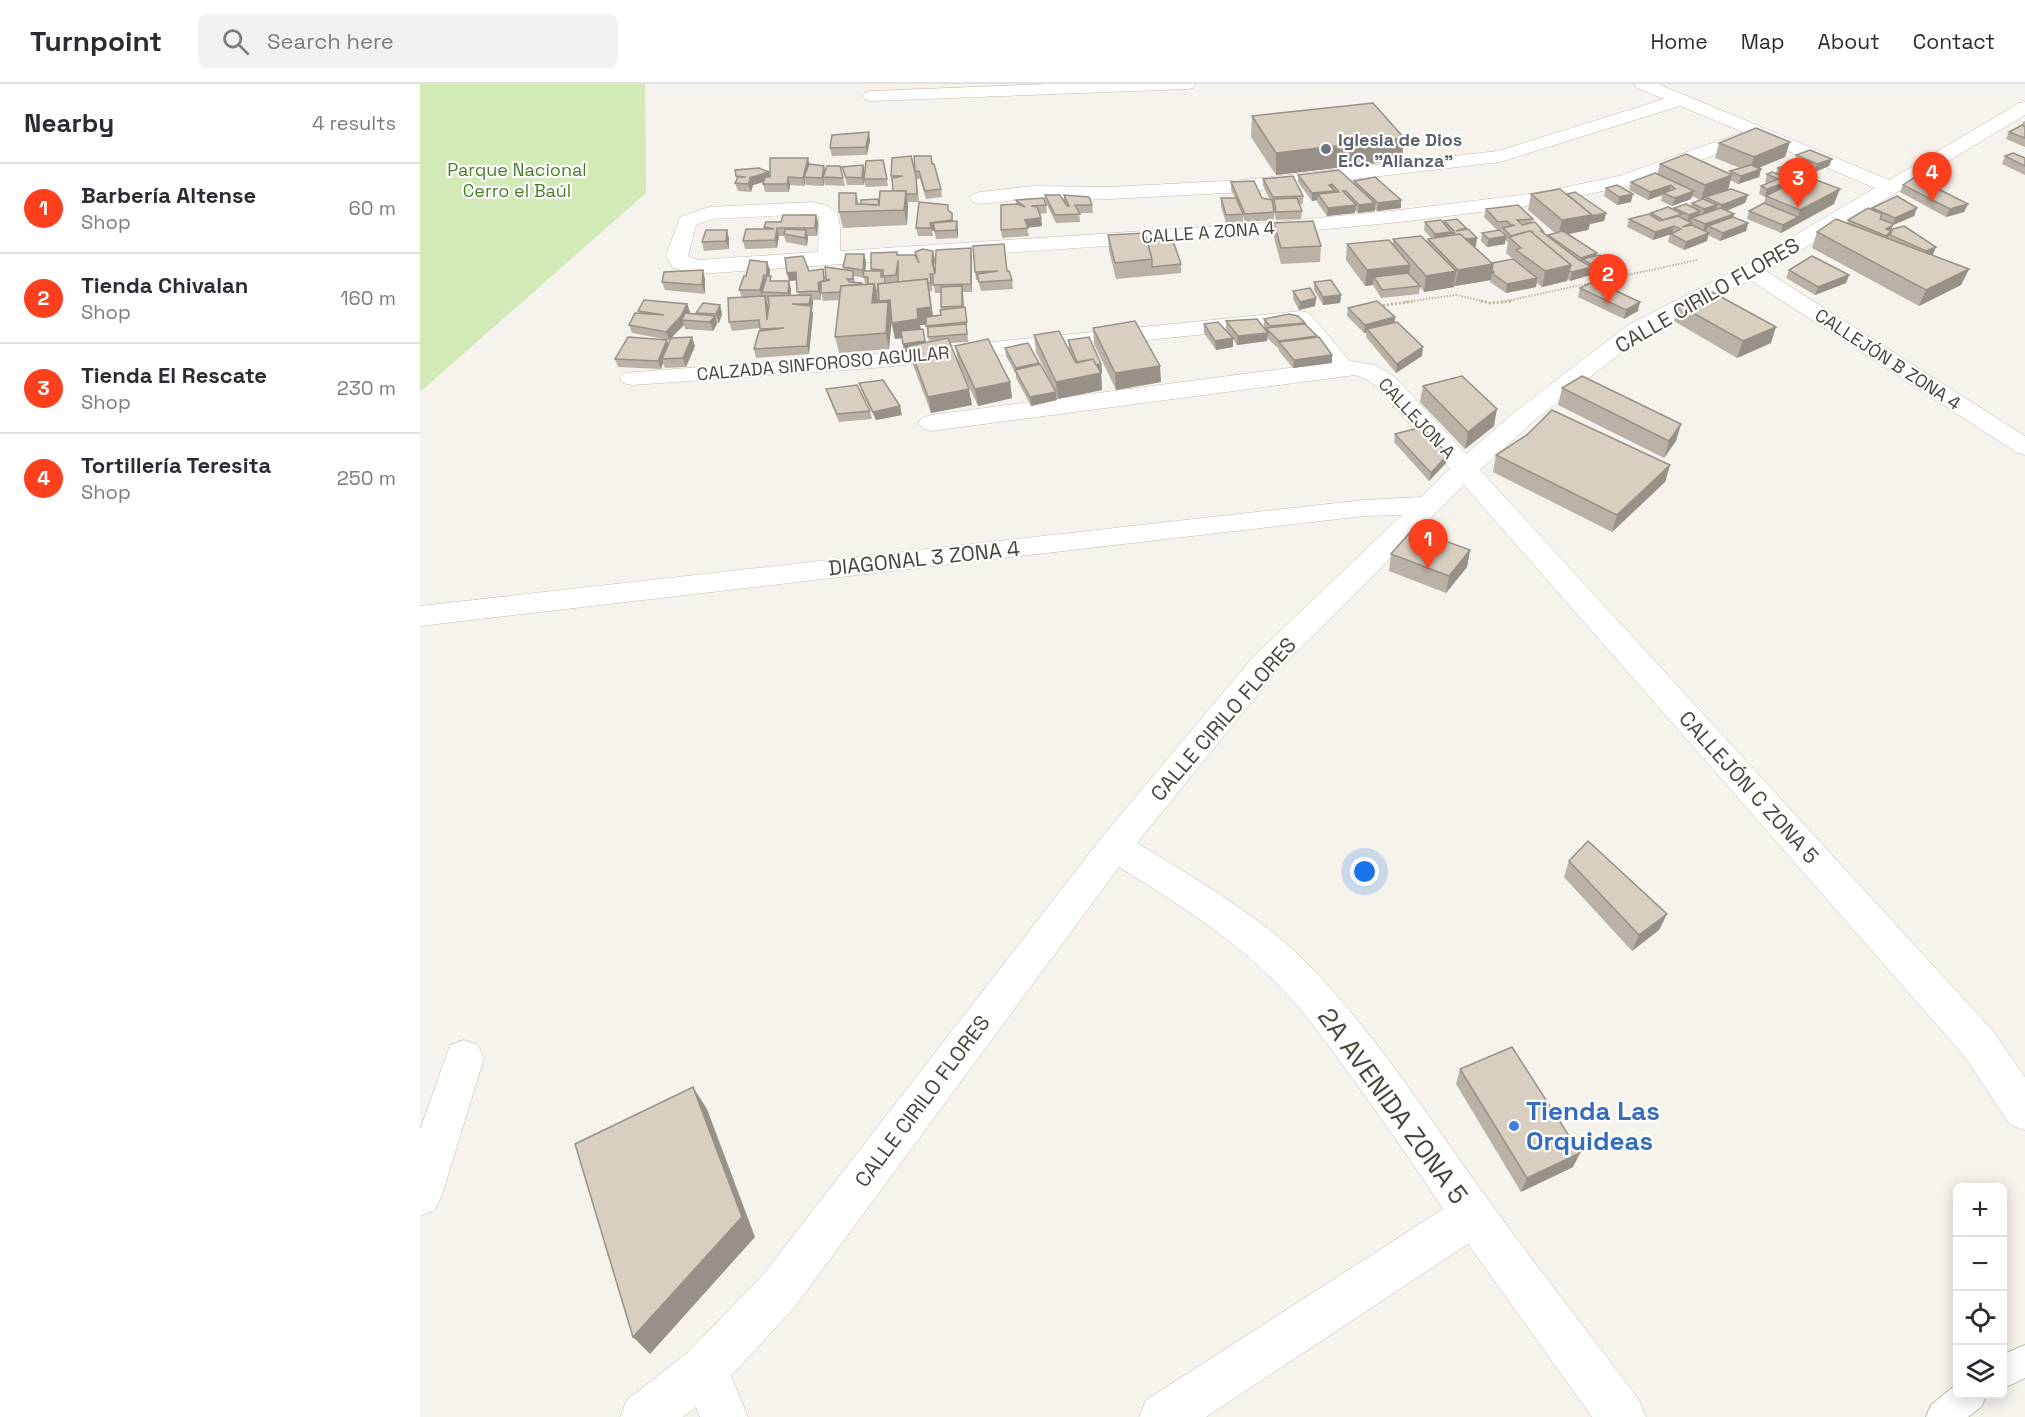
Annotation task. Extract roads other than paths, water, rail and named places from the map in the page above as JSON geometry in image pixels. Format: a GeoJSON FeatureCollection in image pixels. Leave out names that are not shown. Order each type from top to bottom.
{"type":"FeatureCollection","features":[{"type":"Feature","properties":{"kind":"street"},"geometry":{"type":"LineString","coordinates":[[872,96],[1187,84]]}},
{"type":"Feature","properties":{"kind":"street"},"geometry":{"type":"LineString","coordinates":[[1643,84],[1891,188]]}},
{"type":"Feature","properties":{"kind":"street"},"geometry":{"type":"LineString","coordinates":[[980,198],[1033,192],[1110,193],[1244,186],[1500,156],[1680,100]]}},
{"type":"Feature","properties":{"kind":"street","name":"CALLE CIRILO FLORES"},"geometry":{"type":"LineString","coordinates":[[644,1417],[704,1370],[778,1292],[1114,847],[1264,665],[1465,470],[1525,416],[1636,330],[1751,271],[2025,107]]}},
{"type":"Feature","properties":{"kind":"street","name":"CALLE A ZONA 4"},"geometry":{"type":"LineString","coordinates":[[829,258],[830,216],[824,210],[813,208],[709,213],[695,216],[687,221],[677,256],[681,263],[698,267],[1265,229],[1400,216],[1537,199],[1624,181],[1761,133]]}},
{"type":"Feature","properties":{"kind":"street","name":"CALLEJÓN B ZONA 4"},"geometry":{"type":"LineString","coordinates":[[1751,271],[2025,447]]}},
{"type":"Feature","properties":{"kind":"street","name":"CALLEJON A"},"geometry":{"type":"LineString","coordinates":[[1301,318],[1355,369],[1386,382],[1465,470]]}},
{"type":"Feature","properties":{"kind":"street","name":"CALZADA SINFOROSO AGUILAR"},"geometry":{"type":"LineString","coordinates":[[632,378],[873,361],[1301,318]]}},
{"type":"Feature","properties":{"kind":"street"},"geometry":{"type":"LineString","coordinates":[[931,423],[1355,369]]}},
{"type":"Feature","properties":{"kind":"street","name":"CALLEJÓN C ZONA 5"},"geometry":{"type":"LineString","coordinates":[[1465,470],[1979,1044],[2025,1111]]}},
{"type":"Feature","properties":{"kind":"street","name":"DIAGONAL 3 ZONA 4"},"geometry":{"type":"LineString","coordinates":[[420,616],[1364,508],[1429,505]]}},
{"type":"Feature","properties":{"kind":"street","name":"2A AVENIDA ZONA 5"},"geometry":{"type":"LineString","coordinates":[[1114,847],[1172,882],[1261,945],[1293,974],[1328,1014],[1419,1135],[1473,1215],[1622,1417]]}},
{"type":"Feature","properties":{"kind":"street"},"geometry":{"type":"LineString","coordinates":[[420,1195],[464,1058]]}},
{"type":"Feature","properties":{"kind":"street"},"geometry":{"type":"LineString","coordinates":[[1163,1417],[1473,1215]]}},
{"type":"Feature","properties":{"kind":"street"},"geometry":{"type":"LineString","coordinates":[[704,1370],[724,1417]]}},
{"type":"Feature","properties":{"kind":"lane"},"geometry":{"type":"LineString","coordinates":[[2007,1370],[2025,1361]]}},
{"type":"Feature","properties":{"kind":"lane"},"geometry":{"type":"LineString","coordinates":[[1943,1417],[1965,1399]]}},
{"type":"Feature","properties":{"kind":"place","name":"Iglesia de Dios E.C. \"Alianza\""},"geometry":{"type":"Point","coordinates":[1326,149]}},
{"type":"Feature","properties":{"kind":"place","name":"Tortillería Teresita"},"geometry":{"type":"Point","coordinates":[1932,202]}},
{"type":"Feature","properties":{"kind":"place","name":"Tienda El Rescate"},"geometry":{"type":"Point","coordinates":[1798,208]}},
{"type":"Feature","properties":{"kind":"place","name":"Tienda Chivalan"},"geometry":{"type":"Point","coordinates":[1608,304]}},
{"type":"Feature","properties":{"kind":"place","name":"Barbería Altense"},"geometry":{"type":"Point","coordinates":[1428,569]}},
{"type":"Feature","properties":{"kind":"place","name":"Tienda Las Orquideas"},"geometry":{"type":"Point","coordinates":[1514,1126]}},
{"type":"Feature","properties":{"kind":"park label","name":"Parque Nacional Cerro el Baúl"},"geometry":{"type":"Point","coordinates":[517,179]}}]}
